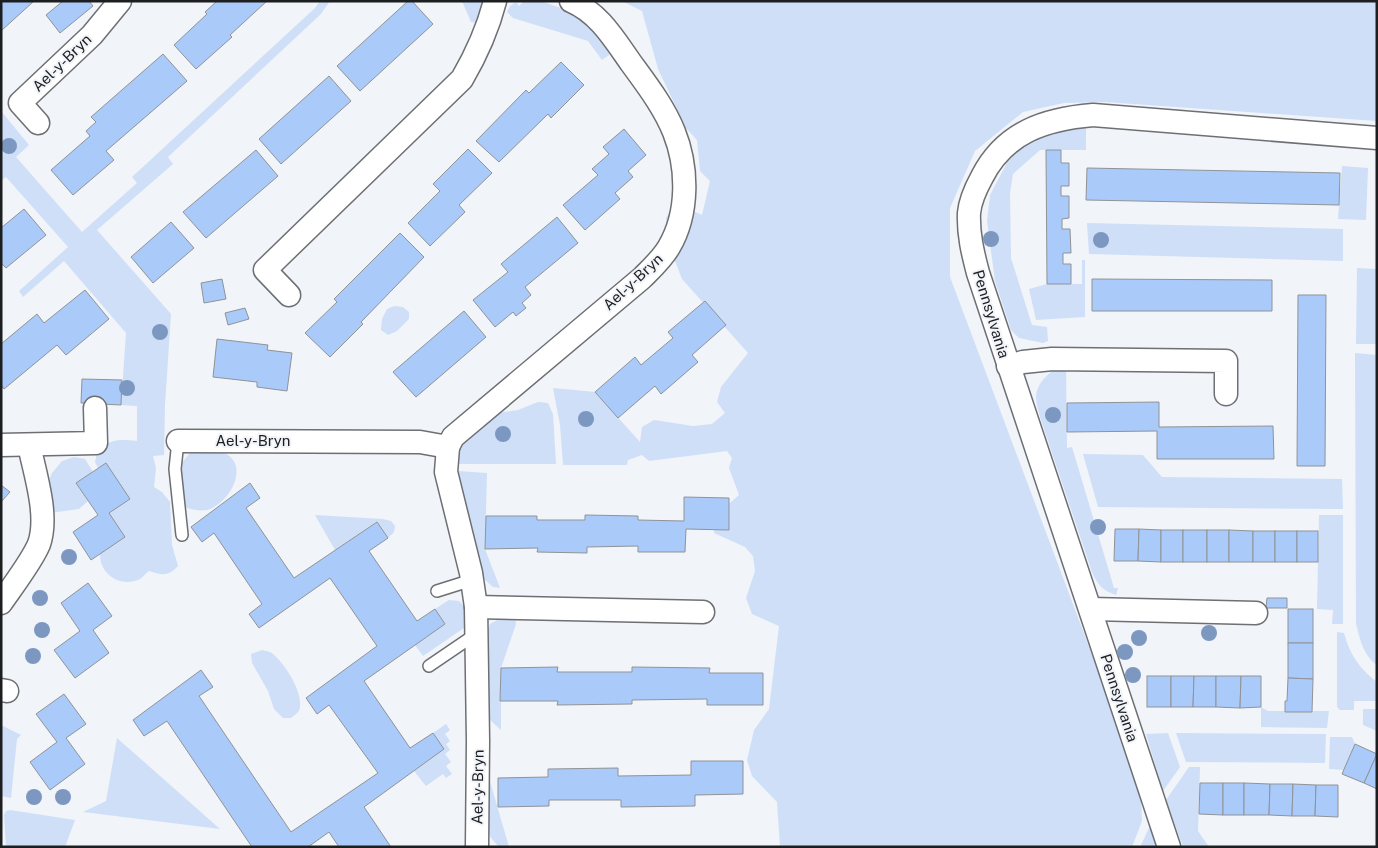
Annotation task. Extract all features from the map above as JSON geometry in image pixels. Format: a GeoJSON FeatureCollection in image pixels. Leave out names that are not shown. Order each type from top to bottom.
{"type":"FeatureCollection","features":[{"type":"Feature","properties":{"kind":"street","name":"Ael-y-Bryn"},"geometry":{"type":"LineString","coordinates":[[38,124],[20,103],[92,35],[120,1]]}},
{"type":"Feature","properties":{"kind":"street"},"geometry":{"type":"LineString","coordinates":[[289,295],[265,270],[462,79],[488,24],[495,1]]}},
{"type":"Feature","properties":{"kind":"street","name":"Ael-y-Bryn"},"geometry":{"type":"LineString","coordinates":[[477,847],[476,607],[472,580],[446,472],[448,447],[453,437],[642,278],[660,260],[681,220],[684,206],[683,169],[680,150],[673,131],[658,103],[606,27],[586,9],[571,1]]}},
{"type":"Feature","properties":{"kind":"street","name":"Pennsylvania"},"geometry":{"type":"LineString","coordinates":[[1169,847],[1155,810],[978,274],[969,233],[969,211],[976,189],[986,169],[998,152],[1028,129],[1051,121],[1072,117],[1093,115],[1377,138]]}},
{"type":"Feature","properties":{"kind":"street"},"geometry":{"type":"LineString","coordinates":[[1008,366],[1023,362],[1052,359],[1226,361],[1226,394]]}},
{"type":"Feature","properties":{"kind":"street"},"geometry":{"type":"LineString","coordinates":[[1,446],[96,443],[95,408]]}},
{"type":"Feature","properties":{"kind":"street","name":"Ael-y-Bryn"},"geometry":{"type":"LineString","coordinates":[[178,441],[420,442],[448,447]]}},
{"type":"Feature","properties":{"kind":"street"},"geometry":{"type":"LineString","coordinates":[[1,603],[38,546],[42,532],[41,506],[29,445]]}},
{"type":"Feature","properties":{"kind":"street"},"geometry":{"type":"LineString","coordinates":[[476,607],[703,612]]}},
{"type":"Feature","properties":{"kind":"street"},"geometry":{"type":"LineString","coordinates":[[1090,609],[1256,613]]}},
{"type":"Feature","properties":{"kind":"lane"},"geometry":{"type":"LineString","coordinates":[[178,441],[175,469],[182,535]]}},
{"type":"Feature","properties":{"kind":"lane"},"geometry":{"type":"LineString","coordinates":[[437,591],[472,580]]}},
{"type":"Feature","properties":{"kind":"lane"},"geometry":{"type":"LineString","coordinates":[[429,666],[476,634]]}},
{"type":"Feature","properties":{"kind":"shaded area"},"geometry":{"type":"Polygon","coordinates":[[[320,1],[330,1],[321,14],[168,157],[173,164],[97,230],[171,314],[164,455],[153,456],[156,468],[154,487],[162,492],[170,502],[172,545],[178,566],[168,573],[161,574],[149,571],[140,579],[126,582],[119,581],[104,569],[100,556],[101,546],[109,513],[130,499],[98,468],[95,462],[98,449],[108,443],[121,440],[137,441],[137,406],[121,405],[126,333],[64,261],[23,297],[19,291],[68,247],[6,177],[1,181],[1,111],[29,145],[16,157],[82,232],[137,183],[132,177],[315,8],[320,1]]]}},
{"type":"Feature","properties":{"kind":"shaded area"},"geometry":{"type":"Polygon","coordinates":[[[462,1],[495,1],[488,24],[471,22],[462,1]]]}},
{"type":"Feature","properties":{"kind":"shaded area"},"geometry":{"type":"Polygon","coordinates":[[[524,1],[541,1],[580,15],[608,48],[609,55],[602,60],[588,41],[513,18],[507,12],[510,6],[516,2],[519,6],[524,1]]]}},
{"type":"Feature","properties":{"kind":"shaded area"},"geometry":{"type":"Polygon","coordinates":[[[622,1],[1377,1],[1377,121],[1105,102],[1064,103],[1023,112],[975,151],[950,208],[950,277],[1118,724],[1141,796],[1142,821],[1132,847],[780,847],[777,802],[752,776],[747,760],[754,730],[769,709],[779,626],[752,614],[746,598],[755,571],[753,556],[745,547],[714,533],[716,515],[739,495],[729,468],[732,458],[727,451],[649,461],[642,455],[628,460],[627,465],[563,465],[560,425],[553,388],[595,392],[640,442],[642,427],[654,420],[693,426],[712,424],[725,413],[717,402],[721,387],[748,353],[682,279],[675,261],[677,252],[667,231],[666,218],[674,206],[684,207],[702,215],[710,181],[700,171],[697,140],[686,128],[658,69],[642,11],[622,1]]]}},
{"type":"Feature","properties":{"kind":"shaded area"},"geometry":{"type":"Polygon","coordinates":[[[1086,124],[1086,150],[1040,150],[1013,174],[1010,193],[1011,258],[1032,325],[1047,327],[1048,341],[1043,343],[1019,338],[1011,330],[995,281],[987,221],[990,195],[1008,161],[1027,142],[1059,126],[1086,124]]]}},
{"type":"Feature","properties":{"kind":"shaded area"},"geometry":{"type":"Polygon","coordinates":[[[1342,166],[1368,168],[1366,220],[1338,219],[1342,166]]]}},
{"type":"Feature","properties":{"kind":"shaded area"},"geometry":{"type":"Polygon","coordinates":[[[1087,223],[1343,229],[1343,261],[1089,254],[1087,223]]]}},
{"type":"Feature","properties":{"kind":"shaded area"},"geometry":{"type":"Polygon","coordinates":[[[1082,260],[1085,260],[1085,317],[1036,320],[1029,289],[1047,284],[1082,284],[1082,260]]]}},
{"type":"Feature","properties":{"kind":"shaded area"},"geometry":{"type":"Polygon","coordinates":[[[1357,268],[1377,269],[1377,344],[1356,344],[1357,268]]]}},
{"type":"Feature","properties":{"kind":"shaded area"},"geometry":{"type":"Polygon","coordinates":[[[394,306],[403,307],[409,312],[409,319],[397,331],[388,335],[381,330],[382,319],[387,309],[394,306]]]}},
{"type":"Feature","properties":{"kind":"shaded area"},"geometry":{"type":"Polygon","coordinates":[[[1355,353],[1377,355],[1377,665],[1365,652],[1356,624],[1355,353]]]}},
{"type":"Feature","properties":{"kind":"shaded area"},"geometry":{"type":"Polygon","coordinates":[[[1066,364],[1067,448],[1072,447],[1114,588],[1118,588],[1116,595],[1101,586],[1092,572],[1037,405],[1037,391],[1042,381],[1051,372],[1066,364]]]}},
{"type":"Feature","properties":{"kind":"shaded area"},"geometry":{"type":"Polygon","coordinates":[[[538,402],[548,403],[553,414],[556,464],[455,464],[459,442],[490,414],[518,410],[538,402]]]}},
{"type":"Feature","properties":{"kind":"shaded area"},"geometry":{"type":"Polygon","coordinates":[[[209,450],[226,454],[234,461],[236,478],[228,494],[215,507],[207,510],[194,510],[173,503],[172,481],[180,465],[190,453],[209,450]]]}},
{"type":"Feature","properties":{"kind":"shaded area"},"geometry":{"type":"Polygon","coordinates":[[[1083,454],[1143,455],[1162,477],[1342,479],[1343,509],[1098,507],[1083,454]]]}},
{"type":"Feature","properties":{"kind":"shaded area"},"geometry":{"type":"Polygon","coordinates":[[[74,457],[85,459],[93,472],[76,483],[88,501],[79,509],[50,513],[44,493],[52,473],[62,461],[74,457]]]}},
{"type":"Feature","properties":{"kind":"shaded area"},"geometry":{"type":"Polygon","coordinates":[[[458,471],[487,473],[485,549],[500,588],[493,587],[483,578],[459,486],[458,471]]]}},
{"type":"Feature","properties":{"kind":"shaded area"},"geometry":{"type":"Polygon","coordinates":[[[315,515],[383,519],[391,521],[395,526],[394,532],[388,538],[376,522],[335,550],[315,515]]]}},
{"type":"Feature","properties":{"kind":"shaded area"},"geometry":{"type":"Polygon","coordinates":[[[1319,515],[1343,515],[1343,624],[1332,624],[1333,610],[1317,609],[1319,515]]]}},
{"type":"Feature","properties":{"kind":"shaded area"},"geometry":{"type":"Polygon","coordinates":[[[449,600],[459,601],[466,608],[464,628],[423,656],[415,645],[444,625],[435,609],[449,600]]]}},
{"type":"Feature","properties":{"kind":"shaded area"},"geometry":{"type":"Polygon","coordinates":[[[515,618],[516,624],[501,668],[501,730],[487,717],[487,633],[490,624],[499,619],[515,618]]]}},
{"type":"Feature","properties":{"kind":"shaded area"},"geometry":{"type":"Polygon","coordinates":[[[1337,632],[1344,633],[1356,660],[1365,672],[1377,682],[1377,701],[1354,701],[1354,710],[1340,710],[1337,707],[1337,632]]]}},
{"type":"Feature","properties":{"kind":"shaded area"},"geometry":{"type":"Polygon","coordinates":[[[262,650],[270,652],[277,658],[287,670],[298,692],[300,708],[291,718],[283,718],[274,709],[268,691],[252,663],[251,654],[262,650]]]}},
{"type":"Feature","properties":{"kind":"shaded area"},"geometry":{"type":"Polygon","coordinates":[[[1261,707],[1268,711],[1329,711],[1327,728],[1261,727],[1261,707]]]}},
{"type":"Feature","properties":{"kind":"shaded area"},"geometry":{"type":"Polygon","coordinates":[[[1363,709],[1377,709],[1377,731],[1363,725],[1363,709]]]}},
{"type":"Feature","properties":{"kind":"shaded area"},"geometry":{"type":"Polygon","coordinates":[[[446,724],[450,730],[445,734],[450,741],[446,744],[450,750],[445,754],[451,762],[446,766],[452,774],[446,778],[443,774],[426,786],[414,771],[444,749],[433,733],[446,724]]]}},
{"type":"Feature","properties":{"kind":"shaded area"},"geometry":{"type":"Polygon","coordinates":[[[1,725],[21,735],[17,739],[11,798],[1,796],[1,725]]]}},
{"type":"Feature","properties":{"kind":"shaded area"},"geometry":{"type":"Polygon","coordinates":[[[1168,733],[1180,767],[1163,791],[1146,734],[1168,733]]]}},
{"type":"Feature","properties":{"kind":"shaded area"},"geometry":{"type":"Polygon","coordinates":[[[1176,733],[1326,734],[1325,763],[1186,762],[1176,733]]]}},
{"type":"Feature","properties":{"kind":"shaded area"},"geometry":{"type":"Polygon","coordinates":[[[1330,737],[1352,737],[1355,744],[1344,770],[1329,769],[1330,737]]]}},
{"type":"Feature","properties":{"kind":"shaded area"},"geometry":{"type":"Polygon","coordinates":[[[117,738],[220,829],[83,812],[106,801],[117,738]]]}},
{"type":"Feature","properties":{"kind":"shaded area"},"geometry":{"type":"Polygon","coordinates":[[[1189,767],[1200,767],[1198,831],[1209,847],[1183,847],[1166,800],[1189,767]]]}},
{"type":"Feature","properties":{"kind":"shaded area"},"geometry":{"type":"Polygon","coordinates":[[[489,778],[509,847],[499,847],[491,838],[487,827],[489,778]]]}},
{"type":"Feature","properties":{"kind":"shaded area"},"geometry":{"type":"Polygon","coordinates":[[[10,810],[75,820],[65,847],[6,847],[4,815],[6,811],[10,810]]]}},
{"type":"Feature","properties":{"kind":"shaded area"},"geometry":{"type":"Polygon","coordinates":[[[1150,826],[1160,847],[1140,847],[1150,826]]]}},
{"type":"Feature","properties":{"kind":"building"},"geometry":{"type":"Polygon","coordinates":[[[1,1],[34,1],[1,31],[1,1]]]}},
{"type":"Feature","properties":{"kind":"building"},"geometry":{"type":"Polygon","coordinates":[[[63,1],[89,1],[93,6],[60,33],[46,15],[63,1]]]}},
{"type":"Feature","properties":{"kind":"building"},"geometry":{"type":"Polygon","coordinates":[[[217,1],[267,1],[230,35],[232,37],[196,69],[174,45],[207,14],[205,12],[217,1]]]}},
{"type":"Feature","properties":{"kind":"building"},"geometry":{"type":"Polygon","coordinates":[[[408,1],[412,1],[433,24],[360,91],[337,66],[408,1]]]}},
{"type":"Feature","properties":{"kind":"building"},"geometry":{"type":"Polygon","coordinates":[[[163,54],[187,81],[106,151],[114,160],[73,195],[51,170],[90,136],[86,131],[96,122],[91,117],[163,54]]]}},
{"type":"Feature","properties":{"kind":"building"},"geometry":{"type":"Polygon","coordinates":[[[561,62],[584,85],[551,118],[548,114],[499,162],[476,141],[526,90],[529,93],[561,62]]]}},
{"type":"Feature","properties":{"kind":"building"},"geometry":{"type":"Polygon","coordinates":[[[329,76],[351,101],[281,164],[259,139],[329,76]]]}},
{"type":"Feature","properties":{"kind":"building"},"geometry":{"type":"Polygon","coordinates":[[[624,129],[646,155],[628,171],[633,177],[615,193],[620,199],[585,230],[563,205],[598,175],[592,169],[609,154],[603,147],[624,129]]]}},
{"type":"Feature","properties":{"kind":"building"},"geometry":{"type":"Polygon","coordinates":[[[468,149],[492,173],[459,205],[465,212],[430,246],[408,223],[440,191],[433,184],[468,149]]]}},
{"type":"Feature","properties":{"kind":"building"},"geometry":{"type":"Polygon","coordinates":[[[256,150],[278,176],[206,238],[183,212],[256,150]]]}},
{"type":"Feature","properties":{"kind":"building"},"geometry":{"type":"Polygon","coordinates":[[[1046,150],[1061,150],[1061,163],[1069,163],[1069,186],[1061,186],[1061,196],[1069,196],[1069,218],[1062,219],[1062,229],[1070,229],[1071,253],[1063,253],[1063,264],[1071,264],[1071,284],[1047,284],[1046,150]]]}},
{"type":"Feature","properties":{"kind":"building"},"geometry":{"type":"Polygon","coordinates":[[[1087,168],[1340,173],[1339,205],[1086,200],[1087,168]]]}},
{"type":"Feature","properties":{"kind":"building"},"geometry":{"type":"Polygon","coordinates":[[[24,209],[46,235],[6,268],[1,263],[1,228],[24,209]]]}},
{"type":"Feature","properties":{"kind":"building"},"geometry":{"type":"Polygon","coordinates":[[[557,217],[578,243],[525,287],[531,295],[522,303],[526,308],[516,316],[513,312],[495,327],[473,300],[508,272],[501,264],[557,217]]]}},
{"type":"Feature","properties":{"kind":"building"},"geometry":{"type":"Polygon","coordinates":[[[171,222],[194,248],[153,283],[131,257],[171,222]]]}},
{"type":"Feature","properties":{"kind":"building"},"geometry":{"type":"Polygon","coordinates":[[[400,233],[424,257],[330,357],[305,333],[337,302],[334,299],[400,233]]]}},
{"type":"Feature","properties":{"kind":"building"},"geometry":{"type":"Polygon","coordinates":[[[222,279],[226,299],[204,303],[201,283],[222,279]]]}},
{"type":"Feature","properties":{"kind":"building"},"geometry":{"type":"Polygon","coordinates":[[[1092,279],[1272,280],[1272,311],[1092,311],[1092,279]]]}},
{"type":"Feature","properties":{"kind":"building"},"geometry":{"type":"Polygon","coordinates":[[[85,290],[109,319],[66,355],[57,345],[4,389],[1,385],[1,344],[37,314],[44,323],[85,290]]]}},
{"type":"Feature","properties":{"kind":"building"},"geometry":{"type":"Polygon","coordinates":[[[1298,295],[1326,295],[1325,466],[1297,466],[1298,295]]]}},
{"type":"Feature","properties":{"kind":"building"},"geometry":{"type":"Polygon","coordinates":[[[705,301],[726,325],[692,355],[698,362],[661,394],[655,386],[618,418],[595,392],[635,357],[641,365],[673,338],[668,332],[705,301]]]}},
{"type":"Feature","properties":{"kind":"building"},"geometry":{"type":"Polygon","coordinates":[[[245,308],[249,319],[228,325],[225,313],[245,308]]]}},
{"type":"Feature","properties":{"kind":"building"},"geometry":{"type":"Polygon","coordinates":[[[464,311],[486,337],[416,397],[393,372],[464,311]]]}},
{"type":"Feature","properties":{"kind":"building"},"geometry":{"type":"Polygon","coordinates":[[[217,339],[268,345],[267,350],[292,353],[287,391],[257,387],[257,382],[213,377],[217,339]]]}},
{"type":"Feature","properties":{"kind":"building"},"geometry":{"type":"Polygon","coordinates":[[[82,379],[122,380],[121,405],[81,403],[82,379]]]}},
{"type":"Feature","properties":{"kind":"building"},"geometry":{"type":"Polygon","coordinates":[[[1159,402],[1159,427],[1273,426],[1274,459],[1157,459],[1157,431],[1067,432],[1067,403],[1159,402]]]}},
{"type":"Feature","properties":{"kind":"building"},"geometry":{"type":"Polygon","coordinates":[[[106,463],[130,499],[109,513],[125,537],[91,560],[73,532],[98,515],[76,483],[106,463]]]}},
{"type":"Feature","properties":{"kind":"building"},"geometry":{"type":"Polygon","coordinates":[[[250,483],[260,498],[246,508],[294,578],[377,522],[388,538],[369,551],[417,621],[435,609],[445,624],[364,681],[410,748],[433,733],[444,749],[364,807],[391,847],[339,847],[329,832],[308,847],[252,847],[167,721],[144,736],[133,720],[201,670],[213,687],[199,696],[291,832],[378,773],[329,705],[317,714],[306,698],[377,646],[330,578],[259,628],[249,614],[262,604],[214,533],[202,542],[191,527],[250,483]]]}},
{"type":"Feature","properties":{"kind":"building"},"geometry":{"type":"Polygon","coordinates":[[[1,485],[10,492],[1,502],[1,485]]]}},
{"type":"Feature","properties":{"kind":"building"},"geometry":{"type":"Polygon","coordinates":[[[684,497],[729,498],[729,530],[686,529],[685,552],[638,552],[638,546],[587,547],[587,553],[537,552],[538,548],[485,549],[486,516],[537,516],[537,520],[585,520],[585,515],[638,516],[638,520],[684,521],[684,497]]]}},
{"type":"Feature","properties":{"kind":"building"},"geometry":{"type":"Polygon","coordinates":[[[1115,529],[1139,529],[1138,561],[1114,561],[1115,529]]]}},
{"type":"Feature","properties":{"kind":"building"},"geometry":{"type":"Polygon","coordinates":[[[1139,529],[1161,530],[1161,562],[1138,561],[1139,529]]]}},
{"type":"Feature","properties":{"kind":"building"},"geometry":{"type":"Polygon","coordinates":[[[1161,530],[1183,530],[1183,562],[1161,562],[1161,530]]]}},
{"type":"Feature","properties":{"kind":"building"},"geometry":{"type":"Polygon","coordinates":[[[1183,530],[1207,530],[1207,562],[1183,562],[1183,530]]]}},
{"type":"Feature","properties":{"kind":"building"},"geometry":{"type":"Polygon","coordinates":[[[1207,530],[1229,530],[1229,562],[1207,562],[1207,530]]]}},
{"type":"Feature","properties":{"kind":"building"},"geometry":{"type":"Polygon","coordinates":[[[1229,530],[1253,531],[1253,562],[1229,562],[1229,530]]]}},
{"type":"Feature","properties":{"kind":"building"},"geometry":{"type":"Polygon","coordinates":[[[1253,531],[1275,531],[1275,562],[1253,562],[1253,531]]]}},
{"type":"Feature","properties":{"kind":"building"},"geometry":{"type":"Polygon","coordinates":[[[1275,531],[1297,531],[1297,562],[1275,562],[1275,531]]]}},
{"type":"Feature","properties":{"kind":"building"},"geometry":{"type":"Polygon","coordinates":[[[1297,531],[1318,531],[1318,562],[1297,562],[1297,531]]]}},
{"type":"Feature","properties":{"kind":"building"},"geometry":{"type":"Polygon","coordinates":[[[88,583],[112,616],[93,630],[109,653],[75,678],[54,650],[80,631],[61,603],[88,583]]]}},
{"type":"Feature","properties":{"kind":"building"},"geometry":{"type":"Polygon","coordinates":[[[1267,598],[1287,598],[1287,608],[1266,608],[1267,598]]]}},
{"type":"Feature","properties":{"kind":"building"},"geometry":{"type":"Polygon","coordinates":[[[1288,609],[1313,609],[1313,643],[1288,643],[1288,609]]]}},
{"type":"Feature","properties":{"kind":"building"},"geometry":{"type":"Polygon","coordinates":[[[1288,643],[1313,643],[1313,679],[1288,678],[1288,643]]]}},
{"type":"Feature","properties":{"kind":"building"},"geometry":{"type":"Polygon","coordinates":[[[558,667],[557,672],[632,672],[632,667],[710,668],[709,673],[763,673],[763,705],[707,705],[707,699],[632,700],[632,704],[557,705],[558,701],[500,701],[501,668],[558,667]]]}},
{"type":"Feature","properties":{"kind":"building"},"geometry":{"type":"Polygon","coordinates":[[[1147,676],[1171,676],[1171,707],[1147,707],[1147,676]]]}},
{"type":"Feature","properties":{"kind":"building"},"geometry":{"type":"Polygon","coordinates":[[[1171,676],[1194,676],[1193,707],[1171,707],[1171,676]]]}},
{"type":"Feature","properties":{"kind":"building"},"geometry":{"type":"Polygon","coordinates":[[[1194,676],[1216,676],[1216,707],[1193,707],[1194,676]]]}},
{"type":"Feature","properties":{"kind":"building"},"geometry":{"type":"Polygon","coordinates":[[[1216,676],[1241,676],[1240,708],[1216,707],[1216,676]]]}},
{"type":"Feature","properties":{"kind":"building"},"geometry":{"type":"Polygon","coordinates":[[[1241,676],[1261,676],[1261,707],[1240,708],[1241,676]]]}},
{"type":"Feature","properties":{"kind":"building"},"geometry":{"type":"Polygon","coordinates":[[[1288,678],[1313,679],[1312,712],[1285,712],[1288,678]]]}},
{"type":"Feature","properties":{"kind":"building"},"geometry":{"type":"Polygon","coordinates":[[[64,694],[86,724],[66,738],[85,764],[50,790],[30,762],[57,742],[36,714],[64,694]]]}},
{"type":"Feature","properties":{"kind":"building"},"geometry":{"type":"Polygon","coordinates":[[[1355,744],[1377,754],[1364,783],[1342,774],[1355,744]]]}},
{"type":"Feature","properties":{"kind":"building"},"geometry":{"type":"Polygon","coordinates":[[[1377,754],[1377,789],[1364,783],[1377,754]]]}},
{"type":"Feature","properties":{"kind":"building"},"geometry":{"type":"Polygon","coordinates":[[[691,761],[743,761],[743,794],[695,795],[695,806],[621,807],[621,800],[549,800],[549,806],[498,807],[498,778],[548,777],[548,769],[618,768],[618,776],[691,775],[691,761]]]}},
{"type":"Feature","properties":{"kind":"building"},"geometry":{"type":"Polygon","coordinates":[[[1200,783],[1223,783],[1223,815],[1199,814],[1200,783]]]}},
{"type":"Feature","properties":{"kind":"building"},"geometry":{"type":"Polygon","coordinates":[[[1223,783],[1244,783],[1244,815],[1223,815],[1223,783]]]}},
{"type":"Feature","properties":{"kind":"building"},"geometry":{"type":"Polygon","coordinates":[[[1244,783],[1270,784],[1269,815],[1244,815],[1244,783]]]}},
{"type":"Feature","properties":{"kind":"building"},"geometry":{"type":"Polygon","coordinates":[[[1270,784],[1293,784],[1292,816],[1269,815],[1270,784]]]}},
{"type":"Feature","properties":{"kind":"building"},"geometry":{"type":"Polygon","coordinates":[[[1293,784],[1316,785],[1315,816],[1292,816],[1293,784]]]}},
{"type":"Feature","properties":{"kind":"building"},"geometry":{"type":"Polygon","coordinates":[[[1316,785],[1338,785],[1338,817],[1315,816],[1316,785]]]}}]}
